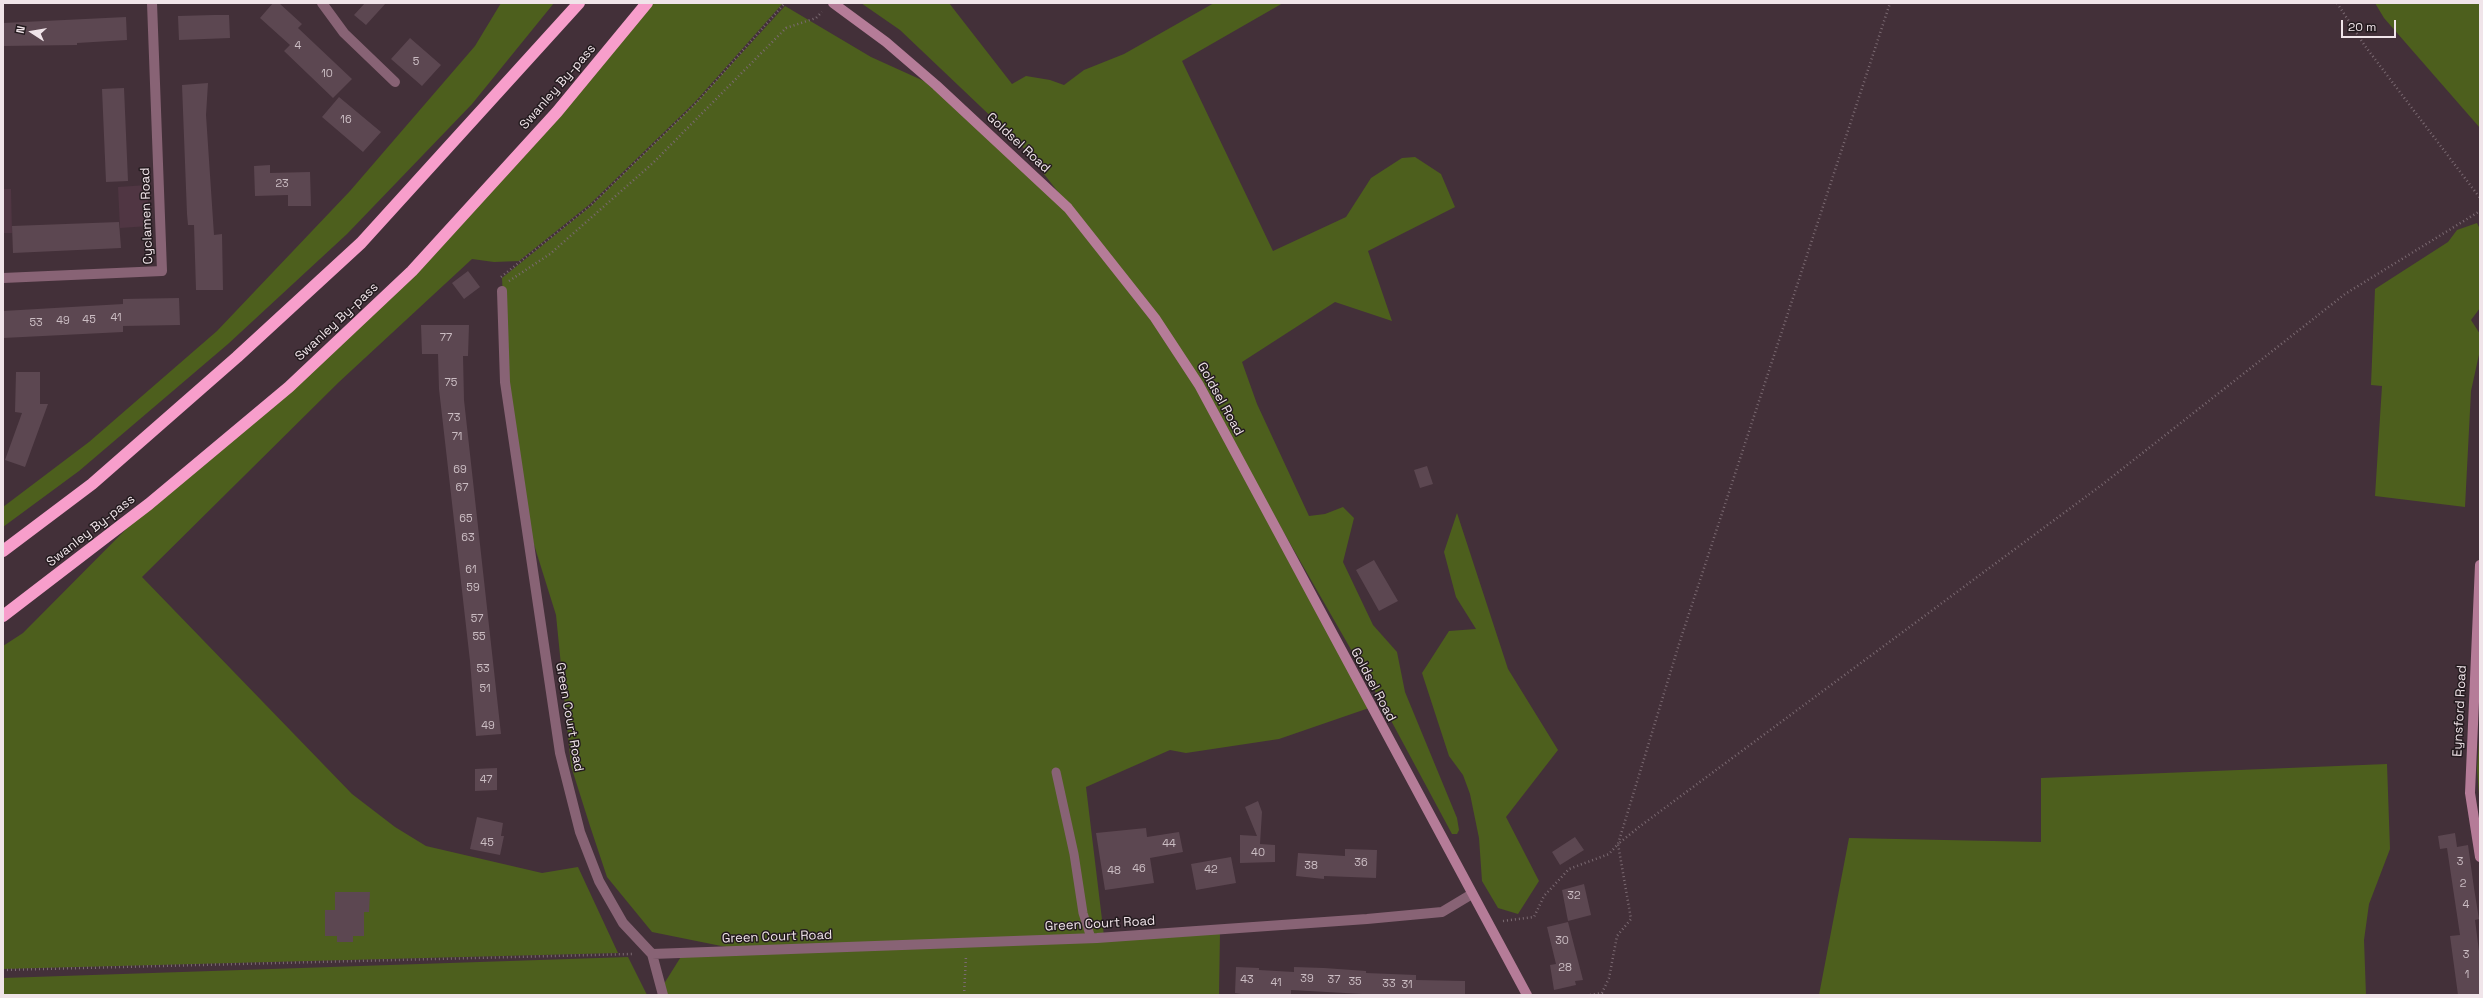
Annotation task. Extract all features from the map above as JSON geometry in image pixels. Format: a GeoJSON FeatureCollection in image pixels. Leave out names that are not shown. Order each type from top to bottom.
{"type":"FeatureCollection","features":[{"type":"Feature","properties":{"kind":"highway"},"geometry":{"type":"LineString","coordinates":[[3,551],[92,484],[243,352],[361,243],[579,3]]}},
{"type":"Feature","properties":{"kind":"highway","name":"Swanley By-pass"},"geometry":{"type":"LineString","coordinates":[[3,616],[149,504],[283,392],[412,271],[557,112],[647,3]]}},
{"type":"Feature","properties":{"kind":"main road","name":"Goldsel Road"},"geometry":{"type":"LineString","coordinates":[[829,6],[886,42],[936,85],[1068,208],[1155,318],[1198,385],[1472,894]]}},
{"type":"Feature","properties":{"kind":"main road","name":"Eynsford Road"},"geometry":{"type":"LineString","coordinates":[[2480,564],[2470,794],[2480,858]]}},
{"type":"Feature","properties":{"kind":"main road"},"geometry":{"type":"LineString","coordinates":[[1472,894],[1526,995]]}},
{"type":"Feature","properties":{"kind":"street","name":"Cyclamen Road"},"geometry":{"type":"LineString","coordinates":[[3,278],[162,271],[152,3]]}},
{"type":"Feature","properties":{"kind":"street"},"geometry":{"type":"LineString","coordinates":[[322,3],[344,32],[395,82]]}},
{"type":"Feature","properties":{"kind":"street","name":"Green Court Road"},"geometry":{"type":"LineString","coordinates":[[502,291],[505,382],[560,752],[580,832],[599,881],[623,923],[652,954],[967,941],[1091,938],[1429,914],[1442,912],[1472,894]]}},
{"type":"Feature","properties":{"kind":"street"},"geometry":{"type":"LineString","coordinates":[[652,954],[663,995]]}},
{"type":"Feature","properties":{"kind":"lane"},"geometry":{"type":"LineString","coordinates":[[1056,772],[1074,854],[1083,914],[1091,938]]}},
{"type":"Feature","properties":{"kind":"path"},"geometry":{"type":"LineString","coordinates":[[501,277],[591,205],[696,102],[785,3]]}},
{"type":"Feature","properties":{"kind":"path"},"geometry":{"type":"LineString","coordinates":[[1590,995],[1602,993],[1609,978],[1617,936],[1631,919],[1618,844],[1680,641],[1890,3]]}},
{"type":"Feature","properties":{"kind":"path"},"geometry":{"type":"LineString","coordinates":[[2337,3],[2365,46],[2480,198]]}},
{"type":"Feature","properties":{"kind":"path"},"geometry":{"type":"LineString","coordinates":[[502,291],[512,278],[550,254],[654,163],[786,28],[816,18],[829,6]]}},
{"type":"Feature","properties":{"kind":"path"},"geometry":{"type":"LineString","coordinates":[[1488,924],[1534,917],[1544,896],[1569,869],[1609,854],[1638,827],[2103,484],[2345,294],[2480,211]]}},
{"type":"Feature","properties":{"kind":"path"},"geometry":{"type":"LineString","coordinates":[[964,995],[967,941]]}},
{"type":"Feature","properties":{"kind":"path"},"geometry":{"type":"LineString","coordinates":[[3,970],[652,954]]}},
{"type":"Feature","properties":{"kind":"shaded area"},"geometry":{"type":"Polygon","coordinates":[[[147,185],[149,226],[120,228],[118,187],[147,185]]]}},
{"type":"Feature","properties":{"kind":"shaded area"},"geometry":{"type":"Polygon","coordinates":[[[3,189],[11,189],[12,233],[3,233],[3,189]]]}},
{"type":"Feature","properties":{"kind":"green space"},"geometry":{"type":"Polygon","coordinates":[[[501,3],[554,3],[472,104],[347,234],[228,344],[79,471],[3,527],[3,507],[89,442],[217,331],[350,191],[475,46],[501,3]]]}},
{"type":"Feature","properties":{"kind":"green space"},"geometry":{"type":"Polygon","coordinates":[[[647,3],[783,3],[695,102],[590,204],[519,261],[494,262],[472,259],[339,382],[142,577],[352,794],[395,827],[426,846],[542,873],[578,867],[618,953],[3,969],[3,646],[23,633],[150,505],[412,271],[647,3]]]}},
{"type":"Feature","properties":{"kind":"green space"},"geometry":{"type":"Polygon","coordinates":[[[861,3],[949,3],[1012,84],[1026,76],[1050,80],[1064,85],[1084,70],[1124,54],[1214,3],[1283,3],[1182,61],[1273,251],[1346,217],[1371,178],[1402,158],[1415,157],[1441,174],[1455,207],[1368,251],[1392,321],[1335,302],[1242,362],[1257,404],[1309,516],[1325,514],[1343,507],[1354,518],[1343,562],[1373,625],[1397,652],[1405,692],[1457,818],[1459,830],[1457,834],[1452,834],[1380,700],[1199,385],[1070,207],[1021,145],[900,30],[861,3]]]}},
{"type":"Feature","properties":{"kind":"green space"},"geometry":{"type":"Polygon","coordinates":[[[2375,3],[2480,3],[2480,128],[2384,18],[2375,3]]]}},
{"type":"Feature","properties":{"kind":"green space"},"geometry":{"type":"Polygon","coordinates":[[[785,6],[871,57],[935,86],[1067,208],[1153,320],[1197,387],[1369,708],[1279,739],[1186,753],[1170,750],[1086,787],[1104,936],[741,950],[652,932],[607,877],[571,766],[556,615],[526,519],[507,382],[502,278],[591,206],[696,103],[785,6]]]}},
{"type":"Feature","properties":{"kind":"green space"},"geometry":{"type":"Polygon","coordinates":[[[2477,223],[2480,229],[2480,308],[2471,320],[2480,334],[2480,350],[2471,391],[2465,507],[2375,496],[2382,386],[2371,385],[2375,289],[2448,242],[2457,230],[2477,223]]]}},
{"type":"Feature","properties":{"kind":"green space"},"geometry":{"type":"Polygon","coordinates":[[[1457,513],[1508,669],[1558,750],[1506,817],[1539,881],[1518,914],[1498,908],[1482,881],[1479,838],[1470,794],[1463,775],[1449,756],[1422,673],[1449,631],[1476,629],[1456,597],[1444,552],[1457,513]]]}},
{"type":"Feature","properties":{"kind":"green space"},"geometry":{"type":"Polygon","coordinates":[[[2480,727],[2480,808],[2477,769],[2480,727]]]}},
{"type":"Feature","properties":{"kind":"green space"},"geometry":{"type":"Polygon","coordinates":[[[2387,764],[2390,849],[2369,904],[2364,940],[2366,995],[1819,995],[1849,838],[2041,842],[2041,778],[2387,764]]]}},
{"type":"Feature","properties":{"kind":"green space"},"geometry":{"type":"Polygon","coordinates":[[[1220,931],[1219,995],[665,995],[662,987],[682,955],[1220,931]]]}},
{"type":"Feature","properties":{"kind":"green space"},"geometry":{"type":"Polygon","coordinates":[[[628,957],[647,995],[3,995],[3,978],[628,957]]]}},
{"type":"Feature","properties":{"kind":"building"},"geometry":{"type":"Polygon","coordinates":[[[273,3],[279,3],[302,24],[298,28],[352,79],[333,98],[284,51],[290,45],[260,18],[273,3]]]}},
{"type":"Feature","properties":{"kind":"building"},"geometry":{"type":"Polygon","coordinates":[[[365,3],[386,3],[366,25],[354,15],[365,3]]]}},
{"type":"Feature","properties":{"kind":"building"},"geometry":{"type":"Polygon","coordinates":[[[229,15],[230,38],[179,40],[178,16],[229,15]]]}},
{"type":"Feature","properties":{"kind":"building"},"geometry":{"type":"Polygon","coordinates":[[[126,17],[127,40],[77,43],[77,45],[3,46],[3,23],[126,17]]]}},
{"type":"Feature","properties":{"kind":"building"},"geometry":{"type":"Polygon","coordinates":[[[410,38],[441,65],[422,86],[391,59],[410,38]]]}},
{"type":"Feature","properties":{"kind":"building"},"geometry":{"type":"Polygon","coordinates":[[[208,83],[206,115],[214,235],[222,234],[223,290],[196,290],[194,225],[188,225],[187,214],[182,85],[208,83]]]}},
{"type":"Feature","properties":{"kind":"building"},"geometry":{"type":"Polygon","coordinates":[[[124,88],[128,181],[106,182],[102,89],[124,88]]]}},
{"type":"Feature","properties":{"kind":"building"},"geometry":{"type":"Polygon","coordinates":[[[339,97],[381,132],[363,152],[322,117],[339,97]]]}},
{"type":"Feature","properties":{"kind":"building"},"geometry":{"type":"Polygon","coordinates":[[[270,165],[270,173],[310,172],[311,206],[288,206],[288,195],[255,196],[254,166],[270,165]]]}},
{"type":"Feature","properties":{"kind":"building"},"geometry":{"type":"Polygon","coordinates":[[[119,222],[121,248],[13,253],[12,226],[119,222]]]}},
{"type":"Feature","properties":{"kind":"building"},"geometry":{"type":"Polygon","coordinates":[[[468,271],[480,287],[464,299],[452,283],[468,271]]]}},
{"type":"Feature","properties":{"kind":"building"},"geometry":{"type":"Polygon","coordinates":[[[179,298],[180,325],[123,326],[123,332],[3,338],[3,311],[123,304],[123,299],[179,298]]]}},
{"type":"Feature","properties":{"kind":"building"},"geometry":{"type":"Polygon","coordinates":[[[421,325],[469,325],[468,356],[463,356],[464,400],[501,734],[476,736],[470,661],[439,389],[438,354],[422,354],[421,325]]]}},
{"type":"Feature","properties":{"kind":"building"},"geometry":{"type":"Polygon","coordinates":[[[16,372],[40,372],[40,404],[48,404],[25,467],[5,460],[22,413],[15,412],[16,372]]]}},
{"type":"Feature","properties":{"kind":"building"},"geometry":{"type":"Polygon","coordinates":[[[1427,466],[1433,484],[1420,488],[1414,470],[1427,466]]]}},
{"type":"Feature","properties":{"kind":"building"},"geometry":{"type":"Polygon","coordinates":[[[1374,560],[1398,601],[1379,611],[1356,570],[1374,560]]]}},
{"type":"Feature","properties":{"kind":"building"},"geometry":{"type":"Polygon","coordinates":[[[497,768],[497,790],[475,791],[475,769],[497,768]]]}},
{"type":"Feature","properties":{"kind":"building"},"geometry":{"type":"Polygon","coordinates":[[[1258,801],[1262,812],[1260,844],[1275,845],[1275,862],[1240,863],[1240,835],[1257,836],[1245,807],[1258,801]]]}},
{"type":"Feature","properties":{"kind":"building"},"geometry":{"type":"Polygon","coordinates":[[[477,817],[503,823],[501,836],[504,836],[500,855],[470,849],[477,817]]]}},
{"type":"Feature","properties":{"kind":"building"},"geometry":{"type":"Polygon","coordinates":[[[1146,828],[1147,837],[1179,832],[1183,852],[1150,858],[1154,883],[1105,890],[1096,833],[1146,828]]]}},
{"type":"Feature","properties":{"kind":"building"},"geometry":{"type":"Polygon","coordinates":[[[2455,833],[2457,847],[2468,845],[2479,919],[2475,920],[2480,959],[2480,995],[2458,995],[2450,936],[2460,935],[2447,848],[2440,849],[2438,836],[2455,833]]]}},
{"type":"Feature","properties":{"kind":"building"},"geometry":{"type":"Polygon","coordinates":[[[1575,837],[1584,850],[1560,865],[1552,852],[1575,837]]]}},
{"type":"Feature","properties":{"kind":"building"},"geometry":{"type":"Polygon","coordinates":[[[1345,849],[1377,850],[1376,878],[1324,876],[1324,879],[1296,876],[1298,853],[1345,856],[1345,849]]]}},
{"type":"Feature","properties":{"kind":"building"},"geometry":{"type":"Polygon","coordinates":[[[1231,857],[1236,883],[1196,890],[1191,864],[1231,857]]]}},
{"type":"Feature","properties":{"kind":"building"},"geometry":{"type":"Polygon","coordinates":[[[1584,884],[1591,915],[1568,921],[1562,890],[1584,884]]]}},
{"type":"Feature","properties":{"kind":"building"},"geometry":{"type":"Polygon","coordinates":[[[335,892],[370,892],[369,912],[364,912],[364,936],[353,936],[353,942],[337,942],[337,936],[325,936],[325,910],[335,910],[335,892]]]}},
{"type":"Feature","properties":{"kind":"building"},"geometry":{"type":"Polygon","coordinates":[[[1568,922],[1583,980],[1575,981],[1576,985],[1554,990],[1550,965],[1556,964],[1547,927],[1568,922]]]}},
{"type":"Feature","properties":{"kind":"building"},"geometry":{"type":"Polygon","coordinates":[[[1236,967],[1294,972],[1294,967],[1324,968],[1366,971],[1366,973],[1416,975],[1416,980],[1465,981],[1465,995],[1380,995],[1291,990],[1291,995],[1247,995],[1235,993],[1236,967]]]}}]}
